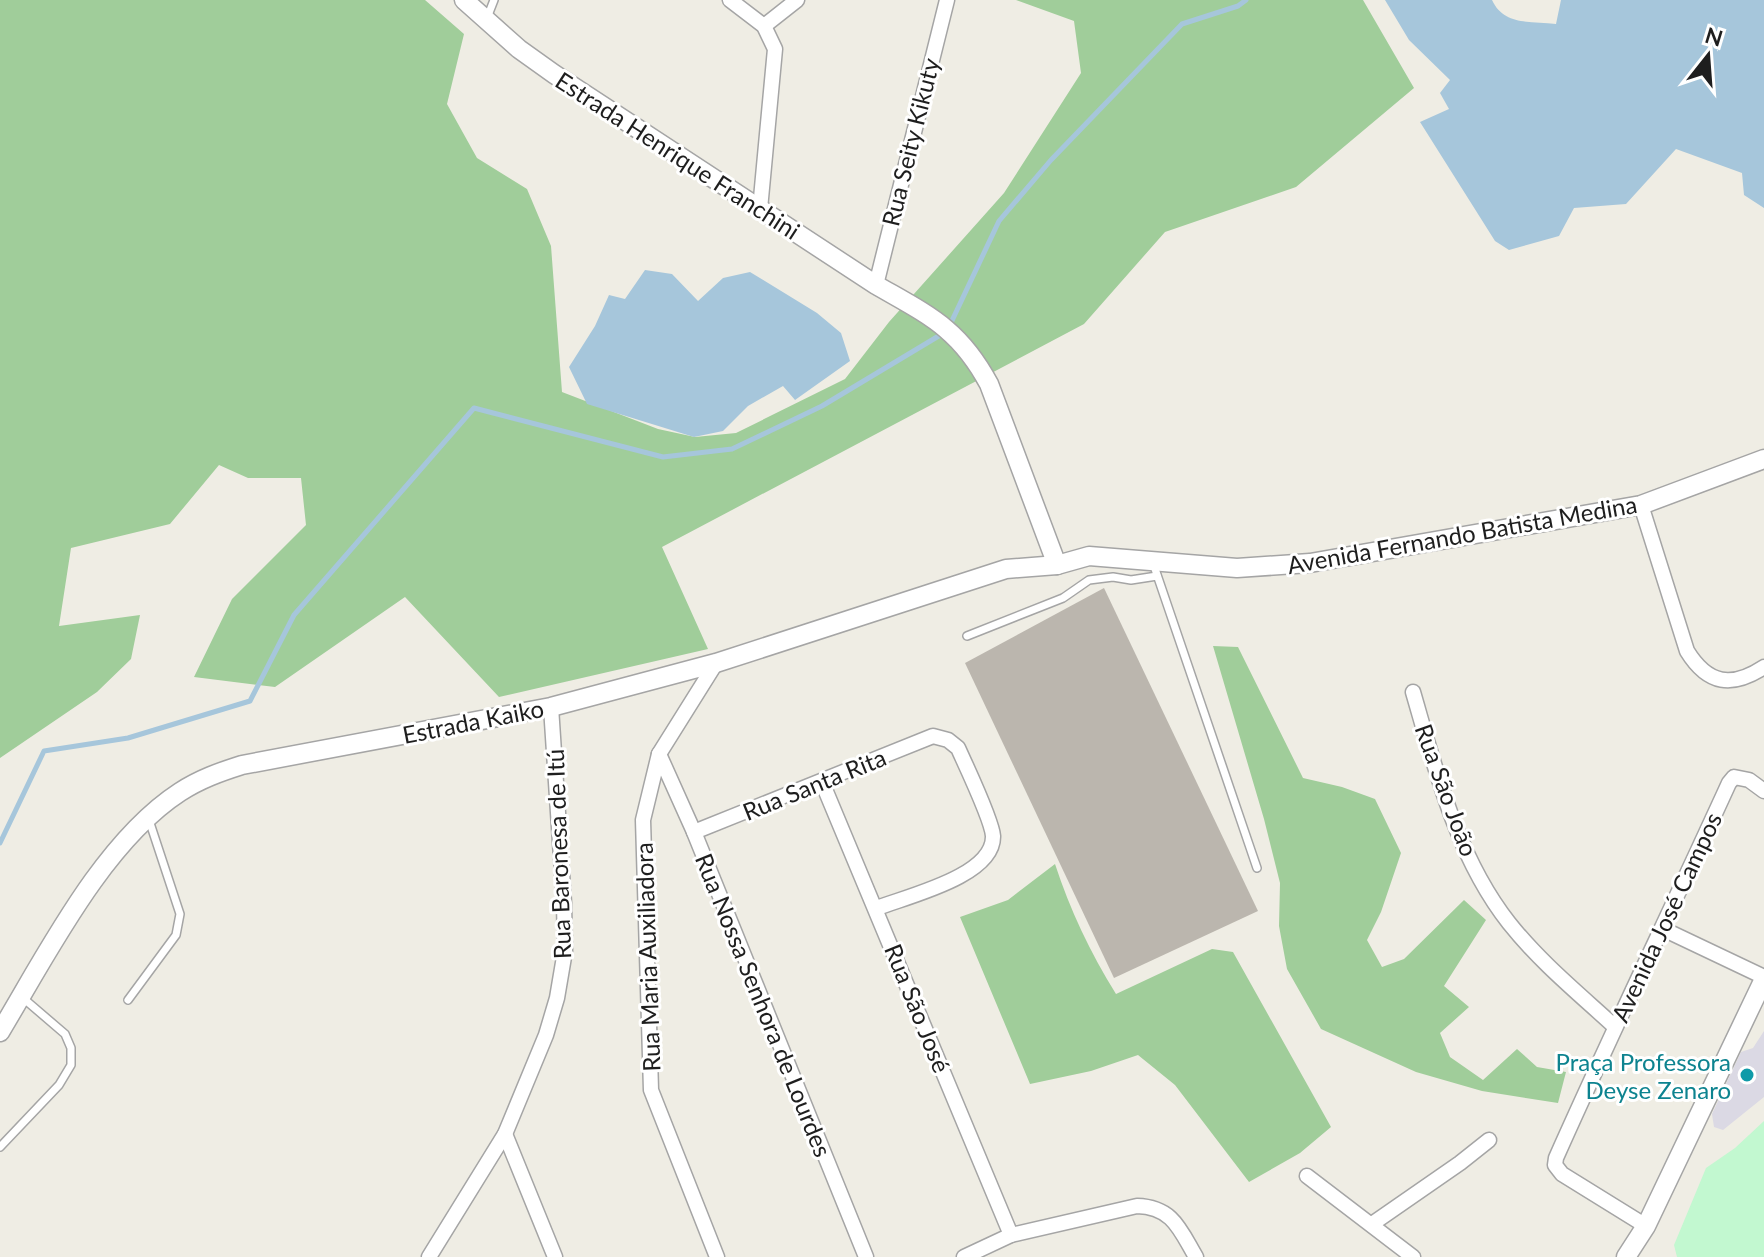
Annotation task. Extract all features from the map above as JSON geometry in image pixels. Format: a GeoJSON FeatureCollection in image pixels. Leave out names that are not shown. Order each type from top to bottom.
{"type":"FeatureCollection","features":[{"type":"Feature","properties":{"kind":"street","name":"Estrada Henrique Franchini"},"geometry":{"type":"LineString","coordinates":[[464,0],[519,49],[554,74],[876,285],[941,323],[978,362],[989,384],[1057,565]]}},
{"type":"Feature","properties":{"kind":"street"},"geometry":{"type":"LineString","coordinates":[[730,0],[764,26],[775,49],[760,209]]}},
{"type":"Feature","properties":{"kind":"street"},"geometry":{"type":"LineString","coordinates":[[764,26],[797,0]]}},
{"type":"Feature","properties":{"kind":"street","name":"Rua Seity Kikuty"},"geometry":{"type":"LineString","coordinates":[[876,285],[947,0]]}},
{"type":"Feature","properties":{"kind":"street","name":"Avenida Fernando Batista Medina"},"geometry":{"type":"LineString","coordinates":[[1057,565],[1089,556],[1155,569],[1310,563],[1641,505],[1764,459]]}},
{"type":"Feature","properties":{"kind":"street"},"geometry":{"type":"LineString","coordinates":[[1641,505],[1687,651],[1698,668],[1713,677],[1730,681],[1748,678],[1764,667]]}},
{"type":"Feature","properties":{"kind":"street","name":"Estrada Kaiko"},"geometry":{"type":"LineString","coordinates":[[0,1032],[74,909],[120,848],[178,793],[206,777],[242,765],[551,707],[716,663],[1006,569],[1057,565]]}},
{"type":"Feature","properties":{"kind":"street","name":"Rua Maria Auxiliadora"},"geometry":{"type":"LineString","coordinates":[[716,663],[659,754],[643,820],[651,1090],[717,1257]]}},
{"type":"Feature","properties":{"kind":"street","name":"Rua São João"},"geometry":{"type":"LineString","coordinates":[[1413,692],[1440,785],[1468,856],[1507,921],[1540,959],[1614,1026]]}},
{"type":"Feature","properties":{"kind":"street","name":"Rua Baronesa de Itú"},"geometry":{"type":"LineString","coordinates":[[429,1257],[505,1134],[546,1035],[563,971],[564,903],[551,707]]}},
{"type":"Feature","properties":{"kind":"street","name":"Rua Santa Rita"},"geometry":{"type":"LineString","coordinates":[[694,832],[933,736],[948,740],[958,748],[993,833],[991,849],[985,860],[969,872],[877,908]]}},
{"type":"Feature","properties":{"kind":"street","name":"Rua Nossa Senhora de Lourdes"},"geometry":{"type":"LineString","coordinates":[[659,754],[694,832],[866,1257]]}},
{"type":"Feature","properties":{"kind":"street","name":"Avenida José Campos"},"geometry":{"type":"LineString","coordinates":[[1646,1226],[1562,1174],[1555,1165],[1614,1026],[1663,929],[1729,783],[1734,777],[1741,777],[1764,791]]}},
{"type":"Feature","properties":{"kind":"street","name":"Rua São José"},"geometry":{"type":"LineString","coordinates":[[822,782],[1011,1235]]}},
{"type":"Feature","properties":{"kind":"street"},"geometry":{"type":"LineString","coordinates":[[1626,1257],[1646,1226],[1764,978],[1663,929]]}},
{"type":"Feature","properties":{"kind":"street"},"geometry":{"type":"LineString","coordinates":[[505,1134],[555,1257]]}},
{"type":"Feature","properties":{"kind":"street"},"geometry":{"type":"LineString","coordinates":[[1372,1224],[1489,1140]]}},
{"type":"Feature","properties":{"kind":"street"},"geometry":{"type":"LineString","coordinates":[[1307,1176],[1413,1257]]}},
{"type":"Feature","properties":{"kind":"street"},"geometry":{"type":"LineString","coordinates":[[964,1257],[1011,1235],[1137,1206],[1150,1206],[1172,1218],[1196,1257]]}},
{"type":"Feature","properties":{"kind":"lane"},"geometry":{"type":"LineString","coordinates":[[486,20],[494,0]]}},
{"type":"Feature","properties":{"kind":"lane"},"geometry":{"type":"LineString","coordinates":[[967,636],[1063,598],[1089,580],[1113,577],[1131,580],[1155,569],[1257,868]]}},
{"type":"Feature","properties":{"kind":"lane"},"geometry":{"type":"LineString","coordinates":[[128,1000],[176,935],[180,922],[149,818]]}},
{"type":"Feature","properties":{"kind":"lane"},"geometry":{"type":"LineString","coordinates":[[0,1147],[59,1085],[71,1065],[71,1048],[65,1034],[21,996]]}},
{"type":"Feature","properties":{"kind":"green space"},"geometry":{"type":"Polygon","coordinates":[[[0,0],[425,0],[464,34],[447,104],[477,158],[527,189],[551,246],[562,392],[658,429],[695,437],[736,433],[845,379],[889,322],[1004,193],[1081,73],[1074,21],[1016,0],[1363,0],[1414,88],[1296,187],[1165,232],[1084,324],[662,547],[708,649],[499,697],[405,597],[275,687],[194,677],[232,599],[306,525],[301,478],[248,478],[219,465],[170,524],[71,548],[59,626],[140,615],[131,659],[97,692],[0,758],[0,0]]]}},
{"type":"Feature","properties":{"kind":"green space"},"geometry":{"type":"Polygon","coordinates":[[[1213,646],[1238,647],[1303,778],[1375,799],[1401,853],[1381,912],[1367,940],[1382,967],[1404,959],[1464,900],[1486,920],[1444,986],[1469,1007],[1440,1033],[1450,1057],[1483,1080],[1517,1049],[1537,1067],[1566,1072],[1558,1103],[1482,1091],[1416,1072],[1321,1029],[1287,969],[1279,926],[1280,883],[1213,646]]]}},
{"type":"Feature","properties":{"kind":"green space"},"geometry":{"type":"Polygon","coordinates":[[[1055,864],[1081,930],[1116,994],[1212,949],[1233,952],[1331,1127],[1300,1153],[1249,1182],[1175,1085],[1138,1055],[1091,1071],[1030,1084],[960,917],[1008,900],[1055,864]]]}},
{"type":"Feature","properties":{"kind":"green space"},"geometry":{"type":"Polygon","coordinates":[[[1764,1121],[1764,1257],[1677,1257],[1674,1245],[1706,1168],[1735,1148],[1764,1121]]]}},
{"type":"Feature","properties":{"kind":"shaded area","name":"Praça Professora Deyse Zenaro"},"geometry":{"type":"Polygon","coordinates":[[[1764,1031],[1764,1097],[1723,1130],[1714,1127],[1712,1114],[1741,1052],[1753,1048],[1764,1031]]]}},
{"type":"Feature","properties":{"kind":"water"},"geometry":{"type":"Polygon","coordinates":[[[1385,0],[1492,0],[1511,18],[1556,24],[1561,0],[1764,0],[1764,208],[1744,195],[1742,173],[1676,149],[1626,204],[1574,208],[1559,236],[1509,250],[1495,241],[1420,122],[1449,109],[1440,93],[1450,80],[1409,40],[1385,0]]]}},
{"type":"Feature","properties":{"kind":"water"},"geometry":{"type":"Polygon","coordinates":[[[645,270],[672,274],[698,301],[723,278],[750,272],[817,313],[841,333],[850,361],[795,400],[783,386],[748,406],[723,431],[694,437],[587,404],[569,367],[595,326],[609,295],[625,299],[645,270]]]}},
{"type":"Feature","properties":{"kind":"building"},"geometry":{"type":"Polygon","coordinates":[[[1104,588],[1258,911],[1114,978],[965,663],[1104,588]]]}},
{"type":"Feature","properties":{"kind":"waterway"},"geometry":{"type":"LineString","coordinates":[[949,327],[999,221],[1051,160],[1182,24],[1238,6],[1246,0]]}},
{"type":"Feature","properties":{"kind":"waterway"},"geometry":{"type":"LineString","coordinates":[[0,843],[44,751],[128,738],[250,701],[294,615],[474,408],[663,457],[732,449],[822,406],[942,334]]}},
{"type":"Feature","properties":{"kind":"place","name":"Praça Professora Deyse Zenaro"},"geometry":{"type":"Point","coordinates":[1747,1075]}}]}
